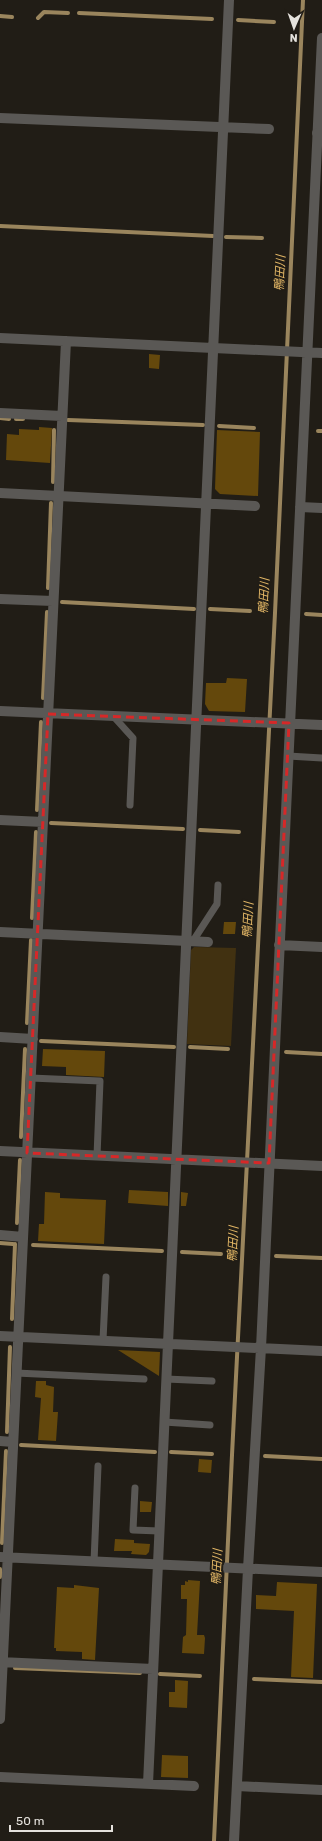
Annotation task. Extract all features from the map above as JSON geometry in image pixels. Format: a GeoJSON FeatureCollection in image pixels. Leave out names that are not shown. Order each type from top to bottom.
{"type":"FeatureCollection","features":[{"type":"Feature","properties":{"kind":"street"},"geometry":{"type":"LineString","coordinates":[[148,1784],[176,1160],[189,941],[196,721],[229,0]]}},
{"type":"Feature","properties":{"kind":"street"},"geometry":{"type":"LineString","coordinates":[[234,1841],[244,1568],[279,945],[288,756],[285,723],[300,507],[303,352],[320,133],[322,38]]}},
{"type":"Feature","properties":{"kind":"street"},"geometry":{"type":"LineString","coordinates":[[0,118],[269,129]]}},
{"type":"Feature","properties":{"kind":"street"},"geometry":{"type":"LineString","coordinates":[[0,338],[322,353]]}},
{"type":"Feature","properties":{"kind":"street"},"geometry":{"type":"LineString","coordinates":[[0,1719],[4,1557],[13,1442],[66,341]]}},
{"type":"Feature","properties":{"kind":"street"},"geometry":{"type":"LineString","coordinates":[[0,413],[62,416]]}},
{"type":"Feature","properties":{"kind":"street"},"geometry":{"type":"LineString","coordinates":[[0,493],[255,506]]}},
{"type":"Feature","properties":{"kind":"street"},"geometry":{"type":"LineString","coordinates":[[300,507],[322,508]]}},
{"type":"Feature","properties":{"kind":"street"},"geometry":{"type":"LineString","coordinates":[[0,599],[53,601]]}},
{"type":"Feature","properties":{"kind":"street"},"geometry":{"type":"LineString","coordinates":[[0,711],[196,721],[322,724]]}},
{"type":"Feature","properties":{"kind":"street"},"geometry":{"type":"LineString","coordinates":[[0,820],[43,822]]}},
{"type":"Feature","properties":{"kind":"street"},"geometry":{"type":"LineString","coordinates":[[0,932],[208,942]]}},
{"type":"Feature","properties":{"kind":"street"},"geometry":{"type":"LineString","coordinates":[[279,945],[322,947]]}},
{"type":"Feature","properties":{"kind":"street"},"geometry":{"type":"LineString","coordinates":[[0,1037],[33,1039]]}},
{"type":"Feature","properties":{"kind":"street"},"geometry":{"type":"LineString","coordinates":[[0,1151],[322,1166]]}},
{"type":"Feature","properties":{"kind":"street"},"geometry":{"type":"LineString","coordinates":[[0,1235],[23,1237]]}},
{"type":"Feature","properties":{"kind":"street"},"geometry":{"type":"LineString","coordinates":[[0,1336],[322,1351]]}},
{"type":"Feature","properties":{"kind":"street"},"geometry":{"type":"LineString","coordinates":[[0,1442],[13,1442]]}},
{"type":"Feature","properties":{"kind":"street"},"geometry":{"type":"LineString","coordinates":[[4,1557],[322,1572]]}},
{"type":"Feature","properties":{"kind":"street"},"geometry":{"type":"LineString","coordinates":[[1,1662],[153,1669]]}},
{"type":"Feature","properties":{"kind":"street"},"geometry":{"type":"LineString","coordinates":[[0,1777],[194,1786]]}},
{"type":"Feature","properties":{"kind":"street"},"geometry":{"type":"LineString","coordinates":[[237,1786],[322,1790]]}},
{"type":"Feature","properties":{"kind":"lane"},"geometry":{"type":"LineString","coordinates":[[114,717],[133,738],[130,805]]}},
{"type":"Feature","properties":{"kind":"lane"},"geometry":{"type":"LineString","coordinates":[[288,756],[322,758]]}},
{"type":"Feature","properties":{"kind":"lane"},"geometry":{"type":"LineString","coordinates":[[189,941],[217,904],[218,885]]}},
{"type":"Feature","properties":{"kind":"lane"},"geometry":{"type":"LineString","coordinates":[[31,1078],[100,1081],[97,1156]]}},
{"type":"Feature","properties":{"kind":"lane"},"geometry":{"type":"LineString","coordinates":[[104,1340],[106,1277]]}},
{"type":"Feature","properties":{"kind":"lane"},"geometry":{"type":"LineString","coordinates":[[16,1373],[144,1379]]}},
{"type":"Feature","properties":{"kind":"lane"},"geometry":{"type":"LineString","coordinates":[[166,1379],[212,1381]]}},
{"type":"Feature","properties":{"kind":"lane"},"geometry":{"type":"LineString","coordinates":[[164,1422],[210,1424]]}},
{"type":"Feature","properties":{"kind":"lane"},"geometry":{"type":"LineString","coordinates":[[94,1562],[98,1466]]}},
{"type":"Feature","properties":{"kind":"lane"},"geometry":{"type":"LineString","coordinates":[[135,1488],[132,1530],[159,1532]]}},
{"type":"Feature","properties":{"kind":"highlighted area"},"geometry":{"type":"Polygon","coordinates":[[[48,714],[289,723],[269,1163],[27,1153],[48,714]]]}},
{"type":"Feature","properties":{"kind":"shaded area"},"geometry":{"type":"Polygon","coordinates":[[[194,947],[236,948],[231,1046],[187,1044],[191,950],[194,947]]]}},
{"type":"Feature","properties":{"kind":"building"},"geometry":{"type":"Polygon","coordinates":[[[149,354],[160,355],[159,369],[149,368],[149,354]]]}},
{"type":"Feature","properties":{"kind":"building"},"geometry":{"type":"Polygon","coordinates":[[[39,427],[52,428],[50,463],[6,460],[7,434],[19,435],[19,429],[39,430],[39,427]]]}},
{"type":"Feature","properties":{"kind":"building"},"geometry":{"type":"Polygon","coordinates":[[[217,430],[260,432],[258,496],[220,494],[215,489],[217,430]]]}},
{"type":"Feature","properties":{"kind":"building"},"geometry":{"type":"Polygon","coordinates":[[[227,678],[247,679],[245,712],[209,711],[205,704],[206,683],[226,683],[227,678]]]}},
{"type":"Feature","properties":{"kind":"building"},"geometry":{"type":"Polygon","coordinates":[[[224,922],[236,922],[235,934],[223,934],[224,922]]]}},
{"type":"Feature","properties":{"kind":"building"},"geometry":{"type":"Polygon","coordinates":[[[43,1049],[105,1051],[104,1077],[66,1075],[66,1067],[42,1066],[43,1049]]]}},
{"type":"Feature","properties":{"kind":"building"},"geometry":{"type":"Polygon","coordinates":[[[129,1190],[168,1192],[168,1206],[128,1203],[129,1190]]]}},
{"type":"Feature","properties":{"kind":"building"},"geometry":{"type":"Polygon","coordinates":[[[45,1192],[60,1193],[60,1198],[106,1200],[104,1244],[38,1241],[39,1224],[44,1224],[45,1192]]]}},
{"type":"Feature","properties":{"kind":"building"},"geometry":{"type":"Polygon","coordinates":[[[181,1192],[188,1193],[186,1206],[181,1206],[181,1192]]]}},
{"type":"Feature","properties":{"kind":"building"},"geometry":{"type":"Polygon","coordinates":[[[118,1350],[160,1352],[159,1376],[118,1350]]]}},
{"type":"Feature","properties":{"kind":"building"},"geometry":{"type":"Polygon","coordinates":[[[36,1381],[46,1381],[46,1385],[54,1387],[53,1412],[58,1412],[56,1441],[38,1440],[41,1398],[35,1397],[36,1381]]]}},
{"type":"Feature","properties":{"kind":"building"},"geometry":{"type":"Polygon","coordinates":[[[199,1459],[212,1460],[211,1473],[198,1472],[199,1459]]]}},
{"type":"Feature","properties":{"kind":"building"},"geometry":{"type":"Polygon","coordinates":[[[140,1501],[152,1502],[151,1512],[140,1512],[140,1501]]]}},
{"type":"Feature","properties":{"kind":"building"},"geometry":{"type":"Polygon","coordinates":[[[115,1539],[134,1540],[134,1543],[150,1544],[149,1552],[146,1555],[131,1554],[132,1551],[114,1551],[115,1539]]]}},
{"type":"Feature","properties":{"kind":"building"},"geometry":{"type":"Polygon","coordinates":[[[188,1580],[200,1581],[197,1635],[204,1635],[204,1654],[182,1653],[183,1637],[186,1635],[187,1599],[181,1599],[181,1585],[185,1585],[185,1581],[188,1582],[188,1580]]]}},
{"type":"Feature","properties":{"kind":"building"},"geometry":{"type":"Polygon","coordinates":[[[277,1582],[317,1584],[313,1678],[291,1677],[294,1611],[256,1609],[256,1595],[276,1596],[277,1582]]]}},
{"type":"Feature","properties":{"kind":"building"},"geometry":{"type":"Polygon","coordinates":[[[74,1585],[99,1588],[95,1660],[82,1659],[82,1652],[56,1651],[56,1648],[54,1648],[57,1587],[74,1588],[74,1585]]]}},
{"type":"Feature","properties":{"kind":"building"},"geometry":{"type":"Polygon","coordinates":[[[175,1680],[188,1681],[187,1708],[169,1707],[169,1692],[175,1692],[175,1680]]]}},
{"type":"Feature","properties":{"kind":"building"},"geometry":{"type":"Polygon","coordinates":[[[162,1755],[188,1756],[188,1778],[161,1777],[162,1755]]]}},
{"type":"Feature","properties":{"kind":"waterway","name":"鴨田川"},"geometry":{"type":"LineString","coordinates":[[214,1841],[275,613],[303,0]]}},
{"type":"Feature","properties":{"kind":"waterway"},"geometry":{"type":"LineString","coordinates":[[38,18],[44,12],[68,13]]}},
{"type":"Feature","properties":{"kind":"waterway"},"geometry":{"type":"LineString","coordinates":[[79,13],[212,19]]}},
{"type":"Feature","properties":{"kind":"waterway"},"geometry":{"type":"LineString","coordinates":[[0,16],[12,17]]}},
{"type":"Feature","properties":{"kind":"waterway"},"geometry":{"type":"LineString","coordinates":[[238,20],[274,22]]}},
{"type":"Feature","properties":{"kind":"waterway"},"geometry":{"type":"LineString","coordinates":[[0,226],[213,236]]}},
{"type":"Feature","properties":{"kind":"waterway"},"geometry":{"type":"LineString","coordinates":[[226,237],[262,238]]}},
{"type":"Feature","properties":{"kind":"waterway"},"geometry":{"type":"LineString","coordinates":[[0,418],[9,419]]}},
{"type":"Feature","properties":{"kind":"waterway"},"geometry":{"type":"LineString","coordinates":[[16,419],[23,419]]}},
{"type":"Feature","properties":{"kind":"waterway"},"geometry":{"type":"LineString","coordinates":[[68,420],[203,425]]}},
{"type":"Feature","properties":{"kind":"waterway"},"geometry":{"type":"LineString","coordinates":[[219,426],[254,428]]}},
{"type":"Feature","properties":{"kind":"waterway"},"geometry":{"type":"LineString","coordinates":[[53,482],[54,430]]}},
{"type":"Feature","properties":{"kind":"waterway"},"geometry":{"type":"LineString","coordinates":[[48,588],[51,503]]}},
{"type":"Feature","properties":{"kind":"waterway"},"geometry":{"type":"LineString","coordinates":[[62,602],[194,609]]}},
{"type":"Feature","properties":{"kind":"waterway"},"geometry":{"type":"LineString","coordinates":[[210,609],[250,611]]}},
{"type":"Feature","properties":{"kind":"waterway"},"geometry":{"type":"LineString","coordinates":[[43,698],[47,612]]}},
{"type":"Feature","properties":{"kind":"waterway"},"geometry":{"type":"LineString","coordinates":[[306,614],[322,615]]}},
{"type":"Feature","properties":{"kind":"waterway"},"geometry":{"type":"LineString","coordinates":[[37,810],[41,722]]}},
{"type":"Feature","properties":{"kind":"waterway"},"geometry":{"type":"LineString","coordinates":[[51,823],[183,829]]}},
{"type":"Feature","properties":{"kind":"waterway"},"geometry":{"type":"LineString","coordinates":[[200,830],[239,832]]}},
{"type":"Feature","properties":{"kind":"waterway"},"geometry":{"type":"LineString","coordinates":[[32,918],[36,832]]}},
{"type":"Feature","properties":{"kind":"waterway"},"geometry":{"type":"LineString","coordinates":[[27,1023],[31,940]]}},
{"type":"Feature","properties":{"kind":"waterway"},"geometry":{"type":"LineString","coordinates":[[41,1041],[174,1047]]}},
{"type":"Feature","properties":{"kind":"waterway"},"geometry":{"type":"LineString","coordinates":[[190,1047],[228,1049]]}},
{"type":"Feature","properties":{"kind":"waterway"},"geometry":{"type":"LineString","coordinates":[[21,1137],[25,1049]]}},
{"type":"Feature","properties":{"kind":"waterway"},"geometry":{"type":"LineString","coordinates":[[286,1052],[322,1054]]}},
{"type":"Feature","properties":{"kind":"waterway"},"geometry":{"type":"LineString","coordinates":[[17,1223],[20,1160]]}},
{"type":"Feature","properties":{"kind":"waterway"},"geometry":{"type":"LineString","coordinates":[[0,1243],[13,1244]]}},
{"type":"Feature","properties":{"kind":"waterway"},"geometry":{"type":"LineString","coordinates":[[12,1319],[15,1244]]}},
{"type":"Feature","properties":{"kind":"waterway"},"geometry":{"type":"LineString","coordinates":[[33,1245],[162,1251]]}},
{"type":"Feature","properties":{"kind":"waterway"},"geometry":{"type":"LineString","coordinates":[[182,1252],[221,1254]]}},
{"type":"Feature","properties":{"kind":"waterway"},"geometry":{"type":"LineString","coordinates":[[276,1256],[322,1258]]}},
{"type":"Feature","properties":{"kind":"waterway"},"geometry":{"type":"LineString","coordinates":[[7,1432],[10,1347]]}},
{"type":"Feature","properties":{"kind":"waterway"},"geometry":{"type":"LineString","coordinates":[[21,1445],[155,1452]]}},
{"type":"Feature","properties":{"kind":"waterway"},"geometry":{"type":"LineString","coordinates":[[2,1543],[6,1451]]}},
{"type":"Feature","properties":{"kind":"waterway"},"geometry":{"type":"LineString","coordinates":[[171,1452],[212,1454]]}},
{"type":"Feature","properties":{"kind":"waterway"},"geometry":{"type":"LineString","coordinates":[[265,1456],[322,1459]]}},
{"type":"Feature","properties":{"kind":"waterway"},"geometry":{"type":"LineString","coordinates":[[0,1569],[0,1577]]}},
{"type":"Feature","properties":{"kind":"waterway"},"geometry":{"type":"LineString","coordinates":[[15,1668],[140,1673]]}},
{"type":"Feature","properties":{"kind":"waterway"},"geometry":{"type":"LineString","coordinates":[[160,1674],[200,1676]]}},
{"type":"Feature","properties":{"kind":"waterway"},"geometry":{"type":"LineString","coordinates":[[254,1679],[322,1682]]}}]}
